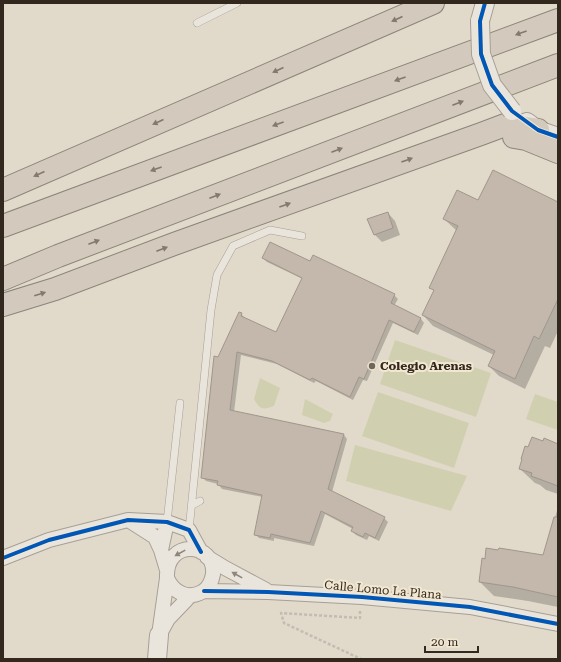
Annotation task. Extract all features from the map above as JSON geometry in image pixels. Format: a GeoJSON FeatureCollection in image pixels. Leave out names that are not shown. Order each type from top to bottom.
{"type":"FeatureCollection","features":[{"type":"Feature","properties":{"kind":"highway"},"geometry":{"type":"LineString","coordinates":[[3,190],[433,3]]}},
{"type":"Feature","properties":{"kind":"highway"},"geometry":{"type":"LineString","coordinates":[[3,226],[558,20]]}},
{"type":"Feature","properties":{"kind":"highway"},"geometry":{"type":"LineString","coordinates":[[3,279],[58,256],[558,66]]}},
{"type":"Feature","properties":{"kind":"highway"},"geometry":{"type":"LineString","coordinates":[[3,306],[55,289],[174,244],[505,126],[548,134]]}},
{"type":"Feature","properties":{"kind":"highway"},"geometry":{"type":"LineString","coordinates":[[481,134],[526,139],[558,152]]}},
{"type":"Feature","properties":{"kind":"highway"},"geometry":{"type":"LineString","coordinates":[[3,274],[58,256]]}},
{"type":"Feature","properties":{"kind":"street"},"geometry":{"type":"LineString","coordinates":[[485,3],[480,21],[481,54],[492,85],[512,111],[548,134],[558,144]]}},
{"type":"Feature","properties":{"kind":"street"},"geometry":{"type":"LineString","coordinates":[[3,558],[50,540],[128,520],[167,522],[189,530],[211,563],[213,578],[204,591],[190,596],[176,591],[170,585],[161,550],[155,537],[128,520]]}},
{"type":"Feature","properties":{"kind":"street"},"geometry":{"type":"LineString","coordinates":[[161,550],[167,522]]}},
{"type":"Feature","properties":{"kind":"street"},"geometry":{"type":"LineString","coordinates":[[157,659],[169,563],[173,556],[179,552],[186,549],[194,549],[224,568],[268,592]]}},
{"type":"Feature","properties":{"kind":"street","name":"Calle Lomo La Plana"},"geometry":{"type":"LineString","coordinates":[[204,591],[268,592],[362,597],[470,607],[558,624]]}},
{"type":"Feature","properties":{"kind":"street"},"geometry":{"type":"LineString","coordinates":[[159,635],[168,619],[190,596]]}},
{"type":"Feature","properties":{"kind":"lane"},"geometry":{"type":"LineString","coordinates":[[197,23],[237,3]]}},
{"type":"Feature","properties":{"kind":"lane"},"geometry":{"type":"LineString","coordinates":[[189,530],[211,310],[217,275],[233,246],[270,230],[302,236]]}},
{"type":"Feature","properties":{"kind":"lane"},"geometry":{"type":"LineString","coordinates":[[167,522],[180,403]]}},
{"type":"Feature","properties":{"kind":"lane"},"geometry":{"type":"LineString","coordinates":[[192,505],[200,501]]}},
{"type":"Feature","properties":{"kind":"path"},"geometry":{"type":"LineString","coordinates":[[361,659],[284,623],[281,613],[360,618],[362,597]]}},
{"type":"Feature","properties":{"kind":"green space"},"geometry":{"type":"Polygon","coordinates":[[[395,340],[491,373],[476,417],[380,384],[395,340]]]}},
{"type":"Feature","properties":{"kind":"green space"},"geometry":{"type":"Polygon","coordinates":[[[260,378],[280,388],[274,406],[262,408],[254,399],[260,378]]]}},
{"type":"Feature","properties":{"kind":"green space"},"geometry":{"type":"Polygon","coordinates":[[[378,392],[469,423],[454,468],[362,436],[378,392]]]}},
{"type":"Feature","properties":{"kind":"green space"},"geometry":{"type":"Polygon","coordinates":[[[535,394],[558,402],[558,430],[526,419],[535,394]]]}},
{"type":"Feature","properties":{"kind":"green space"},"geometry":{"type":"Polygon","coordinates":[[[305,399],[333,414],[330,421],[324,423],[302,415],[305,399]]]}},
{"type":"Feature","properties":{"kind":"green space"},"geometry":{"type":"Polygon","coordinates":[[[355,445],[467,476],[451,511],[346,481],[355,445]]]}},
{"type":"Feature","properties":{"kind":"building"},"geometry":{"type":"Polygon","coordinates":[[[493,170],[558,202],[558,299],[539,339],[534,336],[515,379],[488,366],[495,351],[422,315],[434,290],[429,288],[458,226],[443,219],[457,190],[478,200],[493,170]]]}},
{"type":"Feature","properties":{"kind":"building"},"geometry":{"type":"Polygon","coordinates":[[[388,212],[393,228],[374,235],[367,219],[388,212]]]}},
{"type":"Feature","properties":{"kind":"building"},"geometry":{"type":"Polygon","coordinates":[[[270,242],[310,261],[313,255],[395,294],[391,303],[421,318],[414,332],[389,320],[364,379],[359,377],[350,397],[312,378],[310,380],[272,361],[237,352],[230,410],[344,434],[328,489],[385,517],[375,538],[365,533],[363,537],[351,531],[353,527],[321,511],[310,543],[271,534],[270,538],[254,535],[262,495],[217,485],[218,481],[201,478],[214,356],[218,357],[239,312],[242,313],[241,316],[276,332],[302,278],[262,258],[270,242]]]}},
{"type":"Feature","properties":{"kind":"building"},"geometry":{"type":"Polygon","coordinates":[[[532,437],[543,441],[544,438],[558,444],[558,486],[531,476],[532,473],[519,469],[525,446],[528,447],[532,437]]]}},
{"type":"Feature","properties":{"kind":"building"},"geometry":{"type":"Polygon","coordinates":[[[554,517],[558,517],[558,597],[513,587],[479,582],[482,558],[485,559],[486,548],[498,550],[499,548],[543,555],[554,517]]]}},
{"type":"Feature","properties":{"kind":"cycle path"},"geometry":{"type":"LineString","coordinates":[[485,3],[480,21],[481,54],[492,85],[512,111],[538,130],[558,137]]}},
{"type":"Feature","properties":{"kind":"cycle path"},"geometry":{"type":"LineString","coordinates":[[3,558],[49,540],[128,520],[167,522],[189,530],[201,552]]}},
{"type":"Feature","properties":{"kind":"cycle path"},"geometry":{"type":"LineString","coordinates":[[204,591],[268,592],[362,597],[470,607],[558,624]]}},
{"type":"Feature","properties":{"kind":"place","name":"Colegio Arenas"},"geometry":{"type":"Point","coordinates":[372,366]}}]}
